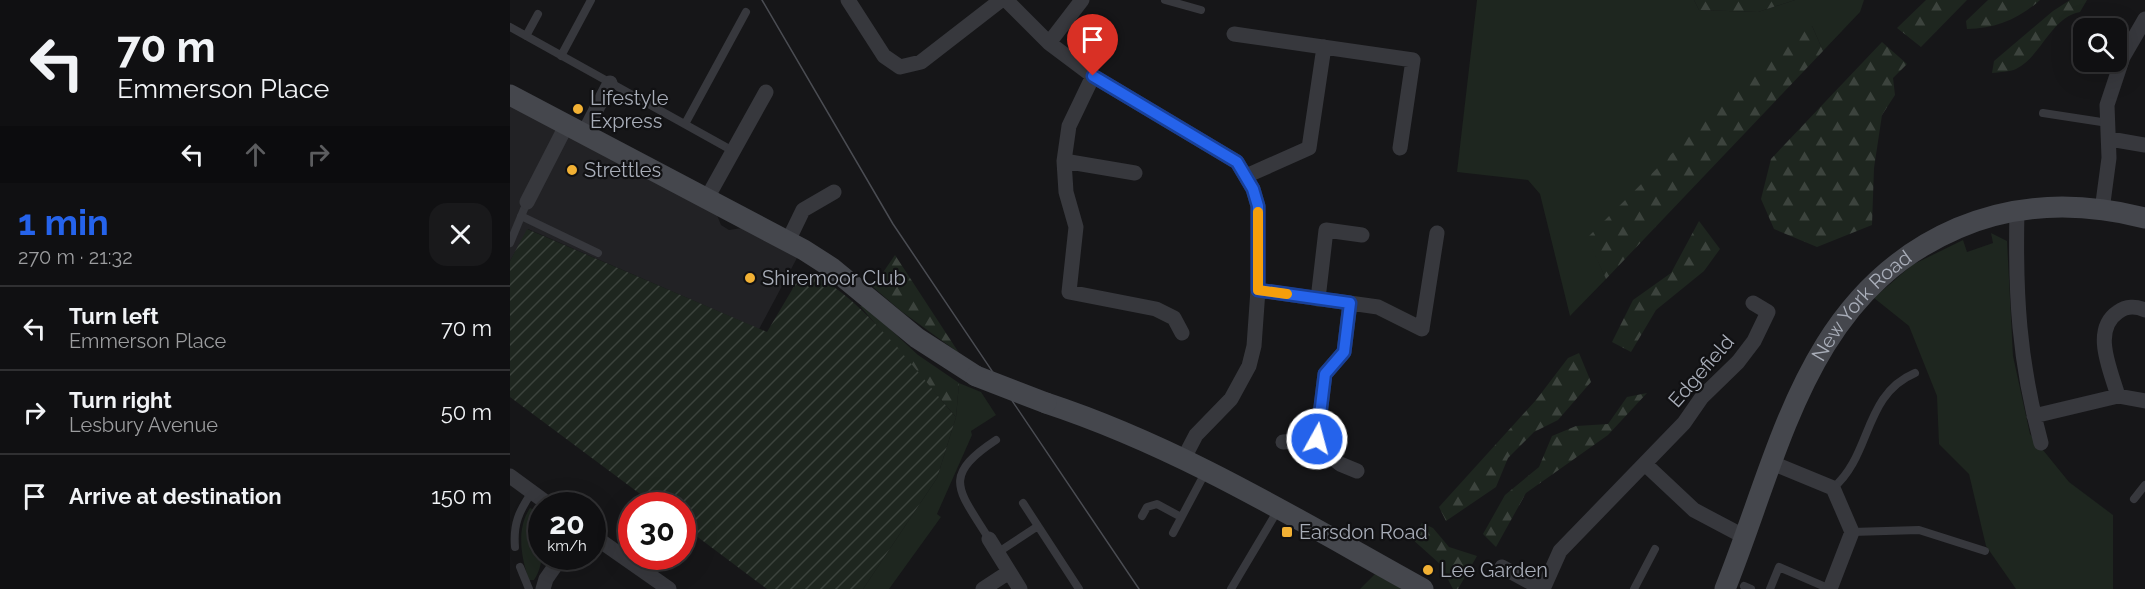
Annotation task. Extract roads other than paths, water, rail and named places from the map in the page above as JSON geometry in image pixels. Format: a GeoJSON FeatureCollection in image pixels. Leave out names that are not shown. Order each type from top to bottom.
{"type":"FeatureCollection","features":[{"type":"Feature","properties":{"kind":"street"},"geometry":{"type":"LineString","coordinates":[[848,0],[884,56],[900,67],[921,62],[1000,0]]}},
{"type":"Feature","properties":{"kind":"street"},"geometry":{"type":"LineString","coordinates":[[1006,0],[1048,43],[1093,76],[1131,101],[1237,162],[1246,176],[1258,206],[1258,290],[1254,346],[1249,366],[1231,399],[1196,435],[1184,458]]}},
{"type":"Feature","properties":{"kind":"street"},"geometry":{"type":"LineString","coordinates":[[1048,43],[1082,0]]}},
{"type":"Feature","properties":{"kind":"street"},"geometry":{"type":"LineString","coordinates":[[2102,210],[2110,139],[2107,105],[2123,57],[2145,19]]}},
{"type":"Feature","properties":{"kind":"street"},"geometry":{"type":"LineString","coordinates":[[1234,34],[1413,60],[1400,148]]}},
{"type":"Feature","properties":{"kind":"street"},"geometry":{"type":"LineString","coordinates":[[1246,176],[1309,148],[1324,47]]}},
{"type":"Feature","properties":{"kind":"street"},"geometry":{"type":"LineString","coordinates":[[1093,76],[1069,126],[1064,161],[1066,192],[1076,227],[1069,292],[1156,309],[1174,318],[1182,333]]}},
{"type":"Feature","properties":{"kind":"street"},"geometry":{"type":"LineString","coordinates":[[524,209],[574,130],[610,82]]}},
{"type":"Feature","properties":{"kind":"street"},"geometry":{"type":"LineString","coordinates":[[707,198],[766,92]]}},
{"type":"Feature","properties":{"kind":"street"},"geometry":{"type":"LineString","coordinates":[[510,95],[788,240],[832,268],[917,338],[976,376],[1137,436],[1184,458],[1423,589]]}},
{"type":"Feature","properties":{"kind":"street"},"geometry":{"type":"LineString","coordinates":[[2110,139],[2145,145]]}},
{"type":"Feature","properties":{"kind":"street"},"geometry":{"type":"LineString","coordinates":[[1064,161],[1135,173]]}},
{"type":"Feature","properties":{"kind":"street"},"geometry":{"type":"LineString","coordinates":[[788,240],[803,210],[834,192]]}},
{"type":"Feature","properties":{"kind":"street","name":"New York Road"},"geometry":{"type":"LineString","coordinates":[[1740,588],[1745,537],[1809,372],[1839,321],[1864,291],[1895,264],[1927,243],[1977,220],[2018,210],[2062,206],[2145,218]]}},
{"type":"Feature","properties":{"kind":"street"},"geometry":{"type":"LineString","coordinates":[[2018,210],[2016,295],[2023,365],[2041,443]]}},
{"type":"Feature","properties":{"kind":"street"},"geometry":{"type":"LineString","coordinates":[[1318,299],[1326,230],[1362,235]]}},
{"type":"Feature","properties":{"kind":"street"},"geometry":{"type":"LineString","coordinates":[[1258,290],[1378,307],[1422,329],[1437,233]]}},
{"type":"Feature","properties":{"kind":"street"},"geometry":{"type":"LineString","coordinates":[[1350,303],[1344,352],[1325,374],[1317,439],[1325,452],[1340,464],[1357,471]]}},
{"type":"Feature","properties":{"kind":"street","name":"Edgefield"},"geometry":{"type":"LineString","coordinates":[[1502,567],[1542,589],[1560,551],[1684,423],[1702,397],[1738,362],[1754,340],[1768,312],[1754,303]]}},
{"type":"Feature","properties":{"kind":"street"},"geometry":{"type":"LineString","coordinates":[[2118,396],[2105,348],[2105,328],[2113,316],[2126,308],[2145,310]]}},
{"type":"Feature","properties":{"kind":"street"},"geometry":{"type":"LineString","coordinates":[[2034,416],[2118,396],[2145,401]]}},
{"type":"Feature","properties":{"kind":"street"},"geometry":{"type":"LineString","coordinates":[[1283,442],[1317,439]]}},
{"type":"Feature","properties":{"kind":"street"},"geometry":{"type":"LineString","coordinates":[[1772,463],[1833,488],[1852,532],[1830,589]]}},
{"type":"Feature","properties":{"kind":"street"},"geometry":{"type":"LineString","coordinates":[[1645,464],[1694,510],[1745,537]]}},
{"type":"Feature","properties":{"kind":"street"},"geometry":{"type":"LineString","coordinates":[[510,476],[532,492]]}},
{"type":"Feature","properties":{"kind":"street"},"geometry":{"type":"LineString","coordinates":[[989,539],[1020,589]]}},
{"type":"Feature","properties":{"kind":"street"},"geometry":{"type":"LineString","coordinates":[[606,545],[669,589]]}},
{"type":"Feature","properties":{"kind":"street"},"geometry":{"type":"LineString","coordinates":[[543,589],[552,570]]}},
{"type":"Feature","properties":{"kind":"street"},"geometry":{"type":"LineString","coordinates":[[982,589],[1009,572]]}},
{"type":"Feature","properties":{"kind":"lane"},"geometry":{"type":"LineString","coordinates":[[561,56],[591,0]]}},
{"type":"Feature","properties":{"kind":"lane"},"geometry":{"type":"LineString","coordinates":[[1165,0],[1201,10]]}},
{"type":"Feature","properties":{"kind":"lane"},"geometry":{"type":"LineString","coordinates":[[685,124],[746,12]]}},
{"type":"Feature","properties":{"kind":"lane"},"geometry":{"type":"LineString","coordinates":[[526,36],[538,14]]}},
{"type":"Feature","properties":{"kind":"lane"},"geometry":{"type":"LineString","coordinates":[[510,27],[733,151]]}},
{"type":"Feature","properties":{"kind":"lane"},"geometry":{"type":"LineString","coordinates":[[2043,113],[2108,123]]}},
{"type":"Feature","properties":{"kind":"lane"},"geometry":{"type":"LineString","coordinates":[[510,243],[524,209],[598,252]]}},
{"type":"Feature","properties":{"kind":"lane"},"geometry":{"type":"LineString","coordinates":[[1833,488],[1851,470],[1873,415],[1889,390],[1900,379],[1915,373]]}},
{"type":"Feature","properties":{"kind":"lane"},"geometry":{"type":"LineString","coordinates":[[989,539],[959,491],[961,474],[970,457],[996,440]]}},
{"type":"Feature","properties":{"kind":"lane"},"geometry":{"type":"LineString","coordinates":[[1173,532],[1206,470]]}},
{"type":"Feature","properties":{"kind":"lane"},"geometry":{"type":"LineString","coordinates":[[2134,499],[2145,485]]}},
{"type":"Feature","properties":{"kind":"lane"},"geometry":{"type":"LineString","coordinates":[[515,547],[513,531],[519,512],[528,498]]}},
{"type":"Feature","properties":{"kind":"lane"},"geometry":{"type":"LineString","coordinates":[[1023,503],[1079,589]]}},
{"type":"Feature","properties":{"kind":"lane"},"geometry":{"type":"LineString","coordinates":[[1142,516],[1147,507],[1157,504],[1181,517]]}},
{"type":"Feature","properties":{"kind":"lane"},"geometry":{"type":"LineString","coordinates":[[1231,589],[1279,510]]}},
{"type":"Feature","properties":{"kind":"lane"},"geometry":{"type":"LineString","coordinates":[[998,553],[1038,526]]}},
{"type":"Feature","properties":{"kind":"lane"},"geometry":{"type":"LineString","coordinates":[[1852,532],[1919,530],[1985,551]]}},
{"type":"Feature","properties":{"kind":"lane"},"geometry":{"type":"LineString","coordinates":[[1634,589],[1655,549]]}},
{"type":"Feature","properties":{"kind":"lane"},"geometry":{"type":"LineString","coordinates":[[520,567],[529,589]]}},
{"type":"Feature","properties":{"kind":"lane"},"geometry":{"type":"LineString","coordinates":[[1770,589],[1779,567],[1830,589]]}},
{"type":"Feature","properties":{"kind":"tram line"},"geometry":{"type":"LineString","coordinates":[[762,0],[893,224],[1139,589]]}},
{"type":"Feature","properties":{"kind":"place","name":"Lifestyle Express"},"geometry":{"type":"Point","coordinates":[578,109]}},
{"type":"Feature","properties":{"kind":"place","name":"Strettles"},"geometry":{"type":"Point","coordinates":[572,170]}},
{"type":"Feature","properties":{"kind":"place","name":"Shiremoor Club"},"geometry":{"type":"Point","coordinates":[750,278]}},
{"type":"Feature","properties":{"kind":"place","name":"Earsdon Road"},"geometry":{"type":"Point","coordinates":[1287,532]}},
{"type":"Feature","properties":{"kind":"place","name":"Lee Garden"},"geometry":{"type":"Point","coordinates":[1428,570]}}]}
